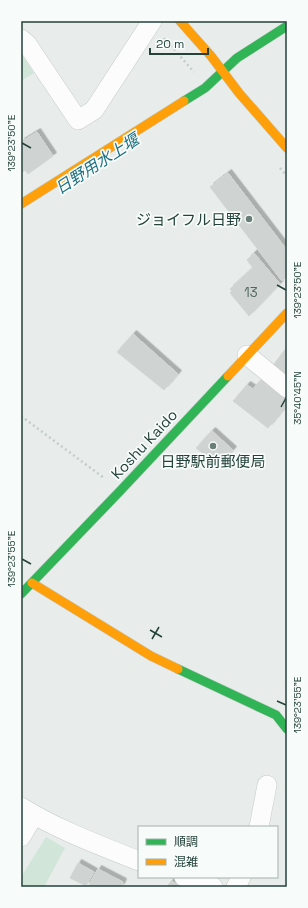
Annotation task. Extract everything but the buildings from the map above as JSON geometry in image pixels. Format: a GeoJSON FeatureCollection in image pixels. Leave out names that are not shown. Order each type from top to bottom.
{"type":"FeatureCollection","features":[{"type":"Feature","properties":{"kind":"street"},"geometry":{"type":"LineString","coordinates":[[21,39],[27,44],[78,120],[94,110],[152,21]]}},
{"type":"Feature","properties":{"kind":"street"},"geometry":{"type":"LineString","coordinates":[[180,21],[287,148]]}},
{"type":"Feature","properties":{"kind":"street"},"geometry":{"type":"LineString","coordinates":[[21,204],[205,88],[238,58],[287,26]]}},
{"type":"Feature","properties":{"kind":"street","name":"Koshu Kaido"},"geometry":{"type":"LineString","coordinates":[[24,590],[121,490],[287,313]]}},
{"type":"Feature","properties":{"kind":"street"},"geometry":{"type":"LineString","coordinates":[[247,355],[287,388]]}},
{"type":"Feature","properties":{"kind":"street"},"geometry":{"type":"LineString","coordinates":[[24,590],[151,656],[276,715],[287,729]]}},
{"type":"Feature","properties":{"kind":"street"},"geometry":{"type":"LineString","coordinates":[[259,826],[267,785]]}},
{"type":"Feature","properties":{"kind":"street"},"geometry":{"type":"LineString","coordinates":[[21,838],[28,811],[79,837],[138,861]]}},
{"type":"Feature","properties":{"kind":"street"},"geometry":{"type":"LineString","coordinates":[[187,878],[213,887]]}},
{"type":"Feature","properties":{"kind":"street"},"geometry":{"type":"LineString","coordinates":[[236,887],[240,878]]}},
{"type":"Feature","properties":{"kind":"path"},"geometry":{"type":"LineString","coordinates":[[163,37],[197,75]]}},
{"type":"Feature","properties":{"kind":"path"},"geometry":{"type":"LineString","coordinates":[[21,416],[121,490]]}},
{"type":"Feature","properties":{"kind":"green space"},"geometry":{"type":"Polygon","coordinates":[[[21,54],[34,73],[21,81],[21,54]]]}},
{"type":"Feature","properties":{"kind":"green space"},"geometry":{"type":"Polygon","coordinates":[[[46,837],[65,848],[44,887],[26,887],[21,884],[21,877],[46,837]]]}},
{"type":"Feature","properties":{"kind":"traffic: fast"},"geometry":{"type":"LineString","coordinates":[[184,101],[205,88],[237,58],[287,26]]}},
{"type":"Feature","properties":{"kind":"traffic: fast"},"geometry":{"type":"LineString","coordinates":[[21,594],[228,376]]}},
{"type":"Feature","properties":{"kind":"traffic: fast"},"geometry":{"type":"LineString","coordinates":[[178,669],[276,715],[287,729]]}},
{"type":"Feature","properties":{"kind":"traffic: slow"},"geometry":{"type":"LineString","coordinates":[[180,21],[211,56],[239,93],[287,148]]}},
{"type":"Feature","properties":{"kind":"traffic: slow"},"geometry":{"type":"LineString","coordinates":[[21,204],[184,101]]}},
{"type":"Feature","properties":{"kind":"traffic: slow"},"geometry":{"type":"LineString","coordinates":[[228,376],[287,313]]}},
{"type":"Feature","properties":{"kind":"traffic: slow"},"geometry":{"type":"LineString","coordinates":[[32,583],[151,656],[178,669]]}},
{"type":"Feature","properties":{"kind":"place","name":"ジョイフル日野"},"geometry":{"type":"Point","coordinates":[249,219]}},
{"type":"Feature","properties":{"kind":"place","name":"日野駅前郵便局"},"geometry":{"type":"Point","coordinates":[213,446]}},
{"type":"Feature","properties":{"kind":"water label","name":"日野用水上堰"},"geometry":{"type":"Point","coordinates":[97,164]}}]}
